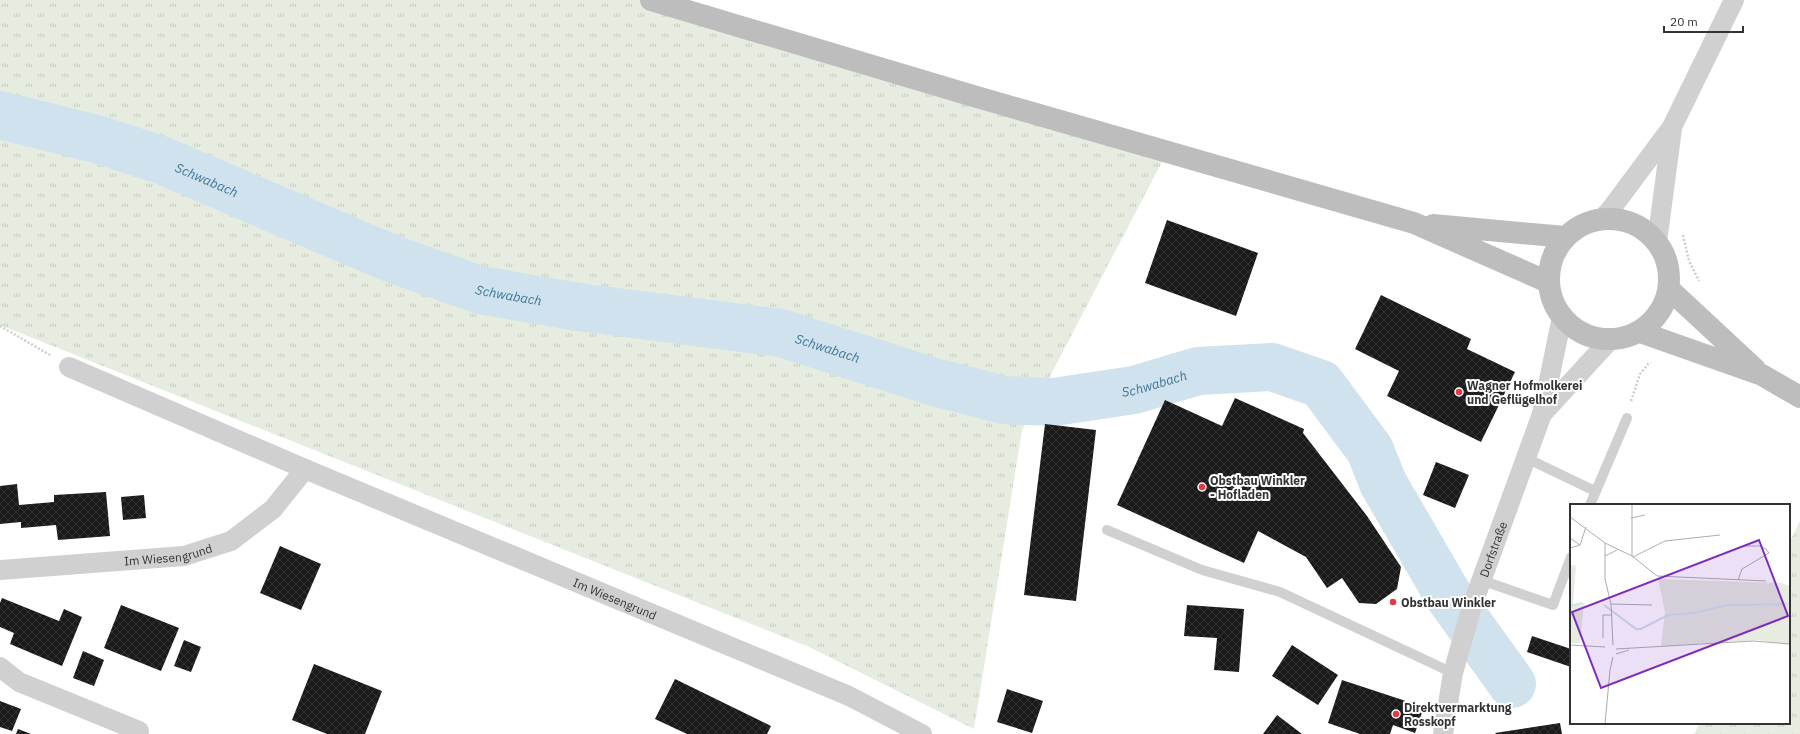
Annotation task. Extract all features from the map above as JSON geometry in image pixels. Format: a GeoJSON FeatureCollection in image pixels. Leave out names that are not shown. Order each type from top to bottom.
{"type":"FeatureCollection","features":[{"type":"Feature","properties":{"kind":"main road"},"geometry":{"type":"LineString","coordinates":[[651,0],[1414,223],[1548,282]]}},
{"type":"Feature","properties":{"kind":"main road"},"geometry":{"type":"LineString","coordinates":[[1602,219],[1622,220],[1642,228],[1657,242],[1666,256],[1670,272],[1669,289],[1664,306],[1654,320],[1640,332],[1626,337],[1610,340],[1586,335],[1575,330],[1562,317],[1552,301],[1548,282],[1550,266],[1555,250],[1565,238],[1582,225],[1602,219]]}},
{"type":"Feature","properties":{"kind":"main road"},"geometry":{"type":"LineString","coordinates":[[1414,223],[1565,238]]}},
{"type":"Feature","properties":{"kind":"main road"},"geometry":{"type":"LineString","coordinates":[[1669,289],[1762,375]]}},
{"type":"Feature","properties":{"kind":"main road"},"geometry":{"type":"LineString","coordinates":[[1640,332],[1762,375],[1800,397]]}},
{"type":"Feature","properties":{"kind":"street"},"geometry":{"type":"LineString","coordinates":[[1602,219],[1672,127],[1734,0]]}},
{"type":"Feature","properties":{"kind":"street"},"geometry":{"type":"LineString","coordinates":[[1657,242],[1672,127]]}},
{"type":"Feature","properties":{"kind":"street","name":"Dorfstraße"},"geometry":{"type":"LineString","coordinates":[[1444,734],[1453,673],[1472,606],[1542,414],[1562,317]]}},
{"type":"Feature","properties":{"kind":"street","name":"Dorfstraße"},"geometry":{"type":"LineString","coordinates":[[1542,414],[1610,340]]}},
{"type":"Feature","properties":{"kind":"street","name":"Im Wiesengrund"},"geometry":{"type":"LineString","coordinates":[[69,367],[305,469],[849,696],[922,734]]}},
{"type":"Feature","properties":{"kind":"street","name":"Im Wiesengrund"},"geometry":{"type":"LineString","coordinates":[[0,570],[184,556],[231,541],[273,509],[305,469]]}},
{"type":"Feature","properties":{"kind":"street"},"geometry":{"type":"LineString","coordinates":[[0,667],[19,682],[139,731]]}},
{"type":"Feature","properties":{"kind":"lane"},"geometry":{"type":"LineString","coordinates":[[1590,504],[1627,418]]}},
{"type":"Feature","properties":{"kind":"lane"},"geometry":{"type":"LineString","coordinates":[[1526,458],[1595,491]]}},
{"type":"Feature","properties":{"kind":"lane"},"geometry":{"type":"LineString","coordinates":[[1108,530],[1202,570],[1280,592],[1453,673]]}},
{"type":"Feature","properties":{"kind":"lane"},"geometry":{"type":"LineString","coordinates":[[1481,580],[1553,605],[1570,559]]}},
{"type":"Feature","properties":{"kind":"path"},"geometry":{"type":"LineString","coordinates":[[0,326],[69,367]]}},
{"type":"Feature","properties":{"kind":"green space"},"geometry":{"type":"Polygon","coordinates":[[[0,0],[663,0],[1164,158],[1022,430],[974,729],[809,647],[0,325],[0,0]]]}},
{"type":"Feature","properties":{"kind":"green space"},"geometry":{"type":"Polygon","coordinates":[[[1800,521],[1800,734],[1694,734],[1699,724],[1790,724],[1790,541],[1800,521]]]}},
{"type":"Feature","properties":{"kind":"building"},"geometry":{"type":"Polygon","coordinates":[[[1167,220],[1258,253],[1236,316],[1145,283],[1167,220]]]}},
{"type":"Feature","properties":{"kind":"building"},"geometry":{"type":"Polygon","coordinates":[[[1381,295],[1471,339],[1467,349],[1515,372],[1481,442],[1387,396],[1399,371],[1355,349],[1381,295]]]}},
{"type":"Feature","properties":{"kind":"building","name":"Obstbau Winkler - Hofladen"},"geometry":{"type":"Polygon","coordinates":[[[1235,398],[1304,429],[1303,433],[1367,516],[1401,567],[1397,589],[1376,604],[1359,603],[1342,578],[1327,588],[1306,557],[1258,531],[1244,563],[1117,505],[1165,400],[1222,426],[1235,398]]]}},
{"type":"Feature","properties":{"kind":"building"},"geometry":{"type":"Polygon","coordinates":[[[1045,424],[1096,430],[1076,601],[1024,595],[1045,424]]]}},
{"type":"Feature","properties":{"kind":"building"},"geometry":{"type":"Polygon","coordinates":[[[1436,462],[1469,475],[1455,508],[1423,495],[1436,462]]]}},
{"type":"Feature","properties":{"kind":"building"},"geometry":{"type":"Polygon","coordinates":[[[17,484],[19,505],[54,502],[54,495],[106,492],[110,536],[58,540],[56,525],[21,528],[21,522],[0,524],[0,486],[17,484]]]}},
{"type":"Feature","properties":{"kind":"building"},"geometry":{"type":"Polygon","coordinates":[[[144,495],[146,518],[123,520],[121,497],[144,495]]]}},
{"type":"Feature","properties":{"kind":"building"},"geometry":{"type":"Polygon","coordinates":[[[280,546],[321,564],[301,610],[260,593],[280,546]]]}},
{"type":"Feature","properties":{"kind":"building"},"geometry":{"type":"Polygon","coordinates":[[[2,598],[59,621],[64,609],[82,617],[62,666],[10,644],[14,633],[0,627],[0,603],[2,598]]]}},
{"type":"Feature","properties":{"kind":"building"},"geometry":{"type":"Polygon","coordinates":[[[121,605],[179,628],[161,671],[104,648],[121,605]]]}},
{"type":"Feature","properties":{"kind":"building"},"geometry":{"type":"Polygon","coordinates":[[[1187,605],[1244,609],[1239,672],[1214,670],[1217,638],[1184,636],[1187,605]]]}},
{"type":"Feature","properties":{"kind":"building"},"geometry":{"type":"Polygon","coordinates":[[[1532,636],[1570,649],[1570,667],[1527,652],[1532,636]]]}},
{"type":"Feature","properties":{"kind":"building"},"geometry":{"type":"Polygon","coordinates":[[[184,640],[201,647],[191,672],[174,666],[184,640]]]}},
{"type":"Feature","properties":{"kind":"building"},"geometry":{"type":"Polygon","coordinates":[[[1292,645],[1338,675],[1318,705],[1272,676],[1292,645]]]}},
{"type":"Feature","properties":{"kind":"building"},"geometry":{"type":"Polygon","coordinates":[[[83,651],[104,660],[94,686],[73,678],[83,651]]]}},
{"type":"Feature","properties":{"kind":"building"},"geometry":{"type":"Polygon","coordinates":[[[314,664],[382,691],[365,734],[327,734],[292,720],[314,664]]]}},
{"type":"Feature","properties":{"kind":"building"},"geometry":{"type":"Polygon","coordinates":[[[675,679],[771,726],[767,734],[687,734],[655,719],[675,679]]]}},
{"type":"Feature","properties":{"kind":"building"},"geometry":{"type":"Polygon","coordinates":[[[1342,680],[1424,707],[1415,733],[1393,725],[1390,734],[1360,734],[1328,723],[1342,680]]]}},
{"type":"Feature","properties":{"kind":"building"},"geometry":{"type":"Polygon","coordinates":[[[1007,689],[1043,701],[1032,733],[997,722],[1007,689]]]}},
{"type":"Feature","properties":{"kind":"building"},"geometry":{"type":"Polygon","coordinates":[[[0,701],[21,709],[12,731],[0,727],[0,701]]]}},
{"type":"Feature","properties":{"kind":"building"},"geometry":{"type":"Polygon","coordinates":[[[1277,715],[1302,734],[1263,734],[1277,715]]]}},
{"type":"Feature","properties":{"kind":"building"},"geometry":{"type":"Polygon","coordinates":[[[1560,723],[1562,734],[1495,733],[1560,723]]]}},
{"type":"Feature","properties":{"kind":"building"},"geometry":{"type":"Polygon","coordinates":[[[18,729],[31,734],[16,734],[18,729]]]}},
{"type":"Feature","properties":{"kind":"waterway","name":"Schwabach"},"geometry":{"type":"LineString","coordinates":[[0,115],[100,140],[161,160],[390,258],[480,290],[578,307],[781,333],[934,382],[1004,400],[1054,402],[1134,390],[1198,371],[1272,367],[1321,384],[1370,450],[1383,483],[1448,595],[1512,684]]}},
{"type":"Feature","properties":{"kind":"place","name":"Wagner Hofmolkerei und Geflügelhof"},"geometry":{"type":"Point","coordinates":[1459,392]}},
{"type":"Feature","properties":{"kind":"place","name":"Obstbau Winkler - Hofladen"},"geometry":{"type":"Point","coordinates":[1202,487]}},
{"type":"Feature","properties":{"kind":"place","name":"Obstbau Winkler"},"geometry":{"type":"Point","coordinates":[1393,602]}},
{"type":"Feature","properties":{"kind":"place","name":"Direktvermarktung Rosskopf"},"geometry":{"type":"Point","coordinates":[1396,714]}}]}
